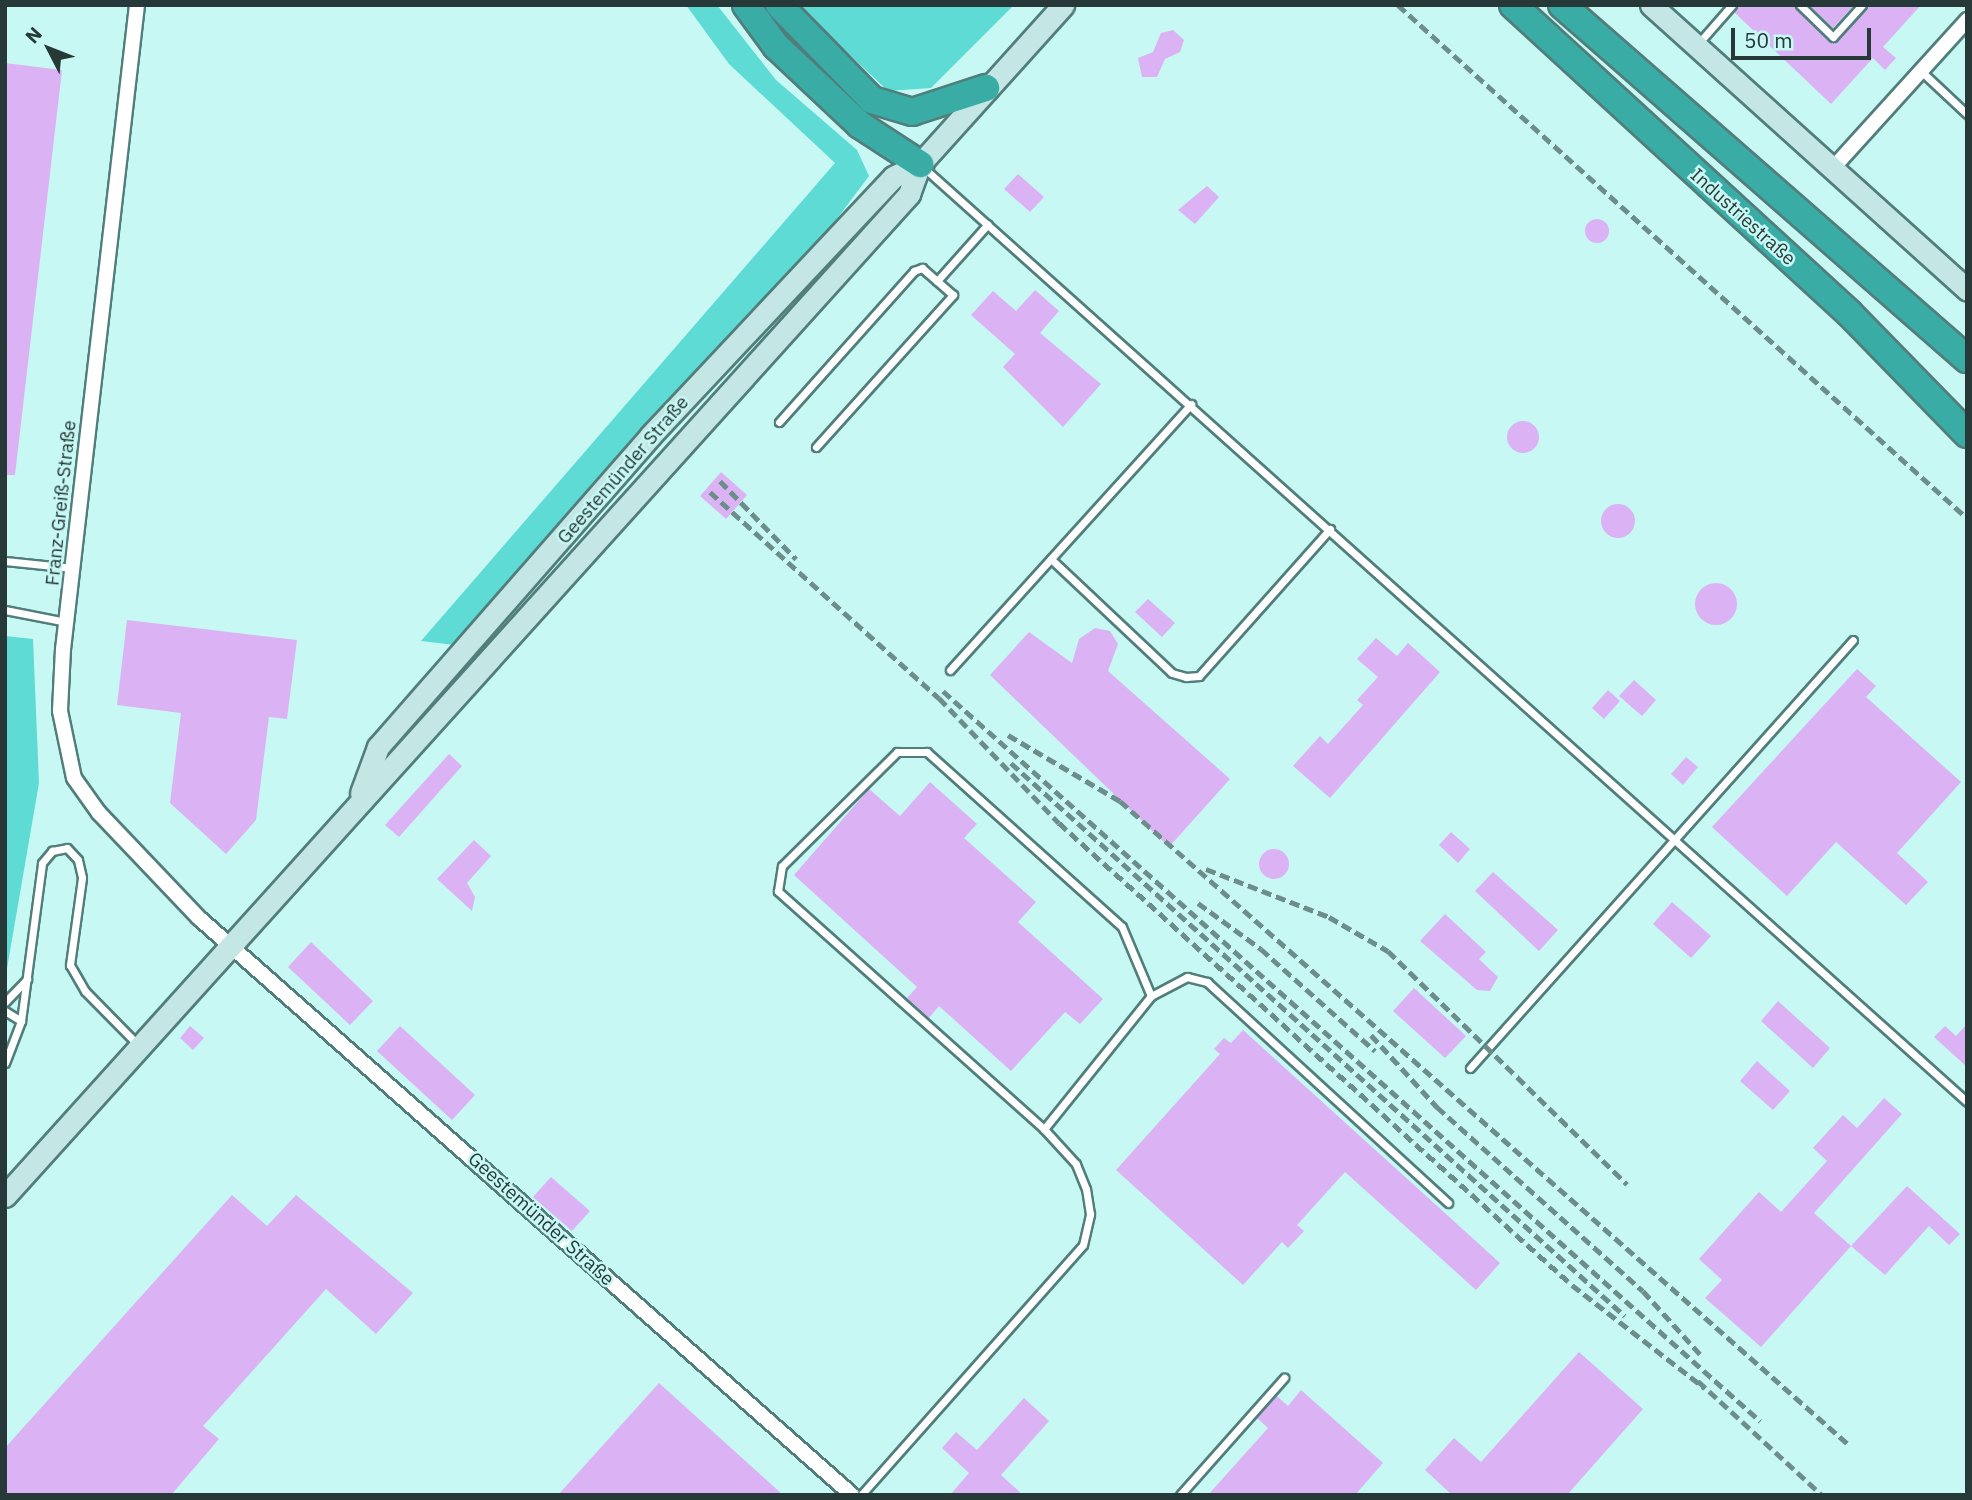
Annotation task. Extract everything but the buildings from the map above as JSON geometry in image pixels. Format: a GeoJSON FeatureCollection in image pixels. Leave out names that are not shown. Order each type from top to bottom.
{"type":"FeatureCollection","features":[{"type":"Feature","properties":{"kind":"highway"},"geometry":{"type":"LineString","coordinates":[[746,5],[776,46],[860,125],[920,164]]}},
{"type":"Feature","properties":{"kind":"highway"},"geometry":{"type":"LineString","coordinates":[[779,5],[801,35],[872,100],[920,164]]}},
{"type":"Feature","properties":{"kind":"highway","name":"Industriestraße"},"geometry":{"type":"LineString","coordinates":[[1513,5],[1849,313],[1967,434]]}},
{"type":"Feature","properties":{"kind":"highway","name":"Industriestraße"},"geometry":{"type":"LineString","coordinates":[[1562,5],[1967,359]]}},
{"type":"Feature","properties":{"kind":"highway"},"geometry":{"type":"LineString","coordinates":[[872,100],[912,112],[986,88]]}},
{"type":"Feature","properties":{"kind":"street","name":"Franz-Greiß-Straße"},"geometry":{"type":"LineString","coordinates":[[137,5],[66,622],[60,711],[74,778],[150,870],[229,944]]}},
{"type":"Feature","properties":{"kind":"street","name":"Geestemünder Straße"},"geometry":{"type":"LineString","coordinates":[[5,1196],[229,944],[909,194],[920,164],[1063,5]]}},
{"type":"Feature","properties":{"kind":"street"},"geometry":{"type":"LineString","coordinates":[[1651,5],[1967,290]]}},
{"type":"Feature","properties":{"kind":"street"},"geometry":{"type":"LineString","coordinates":[[1833,168],[1967,20]]}},
{"type":"Feature","properties":{"kind":"street","name":"Geestemünder Straße"},"geometry":{"type":"LineString","coordinates":[[358,803],[378,747],[650,436],[893,177],[920,164]]}},
{"type":"Feature","properties":{"kind":"street","name":"Geestemünder Straße"},"geometry":{"type":"LineString","coordinates":[[229,944],[852,1495]]}},
{"type":"Feature","properties":{"kind":"lane"},"geometry":{"type":"LineString","coordinates":[[1696,46],[1732,5]]}},
{"type":"Feature","properties":{"kind":"lane"},"geometry":{"type":"LineString","coordinates":[[1800,5],[1833,37],[1862,5]]}},
{"type":"Feature","properties":{"kind":"lane"},"geometry":{"type":"LineString","coordinates":[[1920,71],[1967,114]]}},
{"type":"Feature","properties":{"kind":"lane"},"geometry":{"type":"LineString","coordinates":[[920,164],[1330,528],[1967,1102]]}},
{"type":"Feature","properties":{"kind":"lane"},"geometry":{"type":"LineString","coordinates":[[937,281],[988,224]]}},
{"type":"Feature","properties":{"kind":"lane"},"geometry":{"type":"LineString","coordinates":[[779,422],[914,271],[922,268],[953,295],[816,447]]}},
{"type":"Feature","properties":{"kind":"lane"},"geometry":{"type":"LineString","coordinates":[[950,670],[1191,404]]}},
{"type":"Feature","properties":{"kind":"lane"},"geometry":{"type":"LineString","coordinates":[[1051,559],[1172,673],[1199,676],[1330,528]]}},
{"type":"Feature","properties":{"kind":"lane"},"geometry":{"type":"LineString","coordinates":[[5,561],[73,568]]}},
{"type":"Feature","properties":{"kind":"lane"},"geometry":{"type":"LineString","coordinates":[[5,610],[66,622]]}},
{"type":"Feature","properties":{"kind":"lane"},"geometry":{"type":"LineString","coordinates":[[1470,1068],[1853,640]]}},
{"type":"Feature","properties":{"kind":"lane"},"geometry":{"type":"LineString","coordinates":[[860,1495],[1083,1245],[1090,1214],[1086,1189],[1076,1164],[1044,1129],[778,891],[782,866],[897,752],[927,752],[1122,927],[1151,996]]}},
{"type":"Feature","properties":{"kind":"lane"},"geometry":{"type":"LineString","coordinates":[[5,1063],[21,1021],[42,863],[52,851],[66,848],[78,860],[82,878],[70,965],[85,991],[139,1046]]}},
{"type":"Feature","properties":{"kind":"lane"},"geometry":{"type":"LineString","coordinates":[[1044,1129],[1151,996],[1187,977],[1207,982],[1448,1203]]}},
{"type":"Feature","properties":{"kind":"lane"},"geometry":{"type":"LineString","coordinates":[[5,1002],[27,979]]}},
{"type":"Feature","properties":{"kind":"lane"},"geometry":{"type":"LineString","coordinates":[[5,1011],[21,1021]]}},
{"type":"Feature","properties":{"kind":"lane"},"geometry":{"type":"LineString","coordinates":[[1180,1495],[1284,1378]]}},
{"type":"Feature","properties":{"kind":"shaded area"},"geometry":{"type":"Polygon","coordinates":[[[686,5],[717,5],[776,80],[857,150],[869,176],[800,268],[755,306],[455,645],[421,641],[835,163],[729,64],[686,5]]]}},
{"type":"Feature","properties":{"kind":"shaded area"},"geometry":{"type":"Polygon","coordinates":[[[797,5],[1014,5],[931,88],[888,91],[797,5]]]}},
{"type":"Feature","properties":{"kind":"shaded area"},"geometry":{"type":"Polygon","coordinates":[[[5,636],[33,639],[39,783],[5,980],[5,636]]]}},
{"type":"Feature","properties":{"kind":"railway"},"geometry":{"type":"LineString","coordinates":[[1398,5],[1967,518]]}},
{"type":"Feature","properties":{"kind":"railway"},"geometry":{"type":"LineString","coordinates":[[720,481],[796,559]]}},
{"type":"Feature","properties":{"kind":"railway"},"geometry":{"type":"LineString","coordinates":[[710,492],[939,698],[1059,823],[1572,1285],[1705,1388]]}},
{"type":"Feature","properties":{"kind":"railway"},"geometry":{"type":"LineString","coordinates":[[943,691],[1760,1421]]}},
{"type":"Feature","properties":{"kind":"railway"},"geometry":{"type":"LineString","coordinates":[[1008,735],[1120,801],[1848,1444]]}},
{"type":"Feature","properties":{"kind":"railway"},"geometry":{"type":"LineString","coordinates":[[1011,763],[1625,1316]]}},
{"type":"Feature","properties":{"kind":"railway"},"geometry":{"type":"LineString","coordinates":[[1206,869],[1329,917],[1388,951],[1627,1184]]}},
{"type":"Feature","properties":{"kind":"railway"},"geometry":{"type":"LineString","coordinates":[[1198,903],[1261,949],[1375,1051]]}},
{"type":"Feature","properties":{"kind":"railway"},"geometry":{"type":"LineString","coordinates":[[1371,1035],[1437,1107],[1643,1291],[1700,1354]]}},
{"type":"Feature","properties":{"kind":"railway"},"geometry":{"type":"LineString","coordinates":[[1698,1381],[1822,1495]]}}]}
